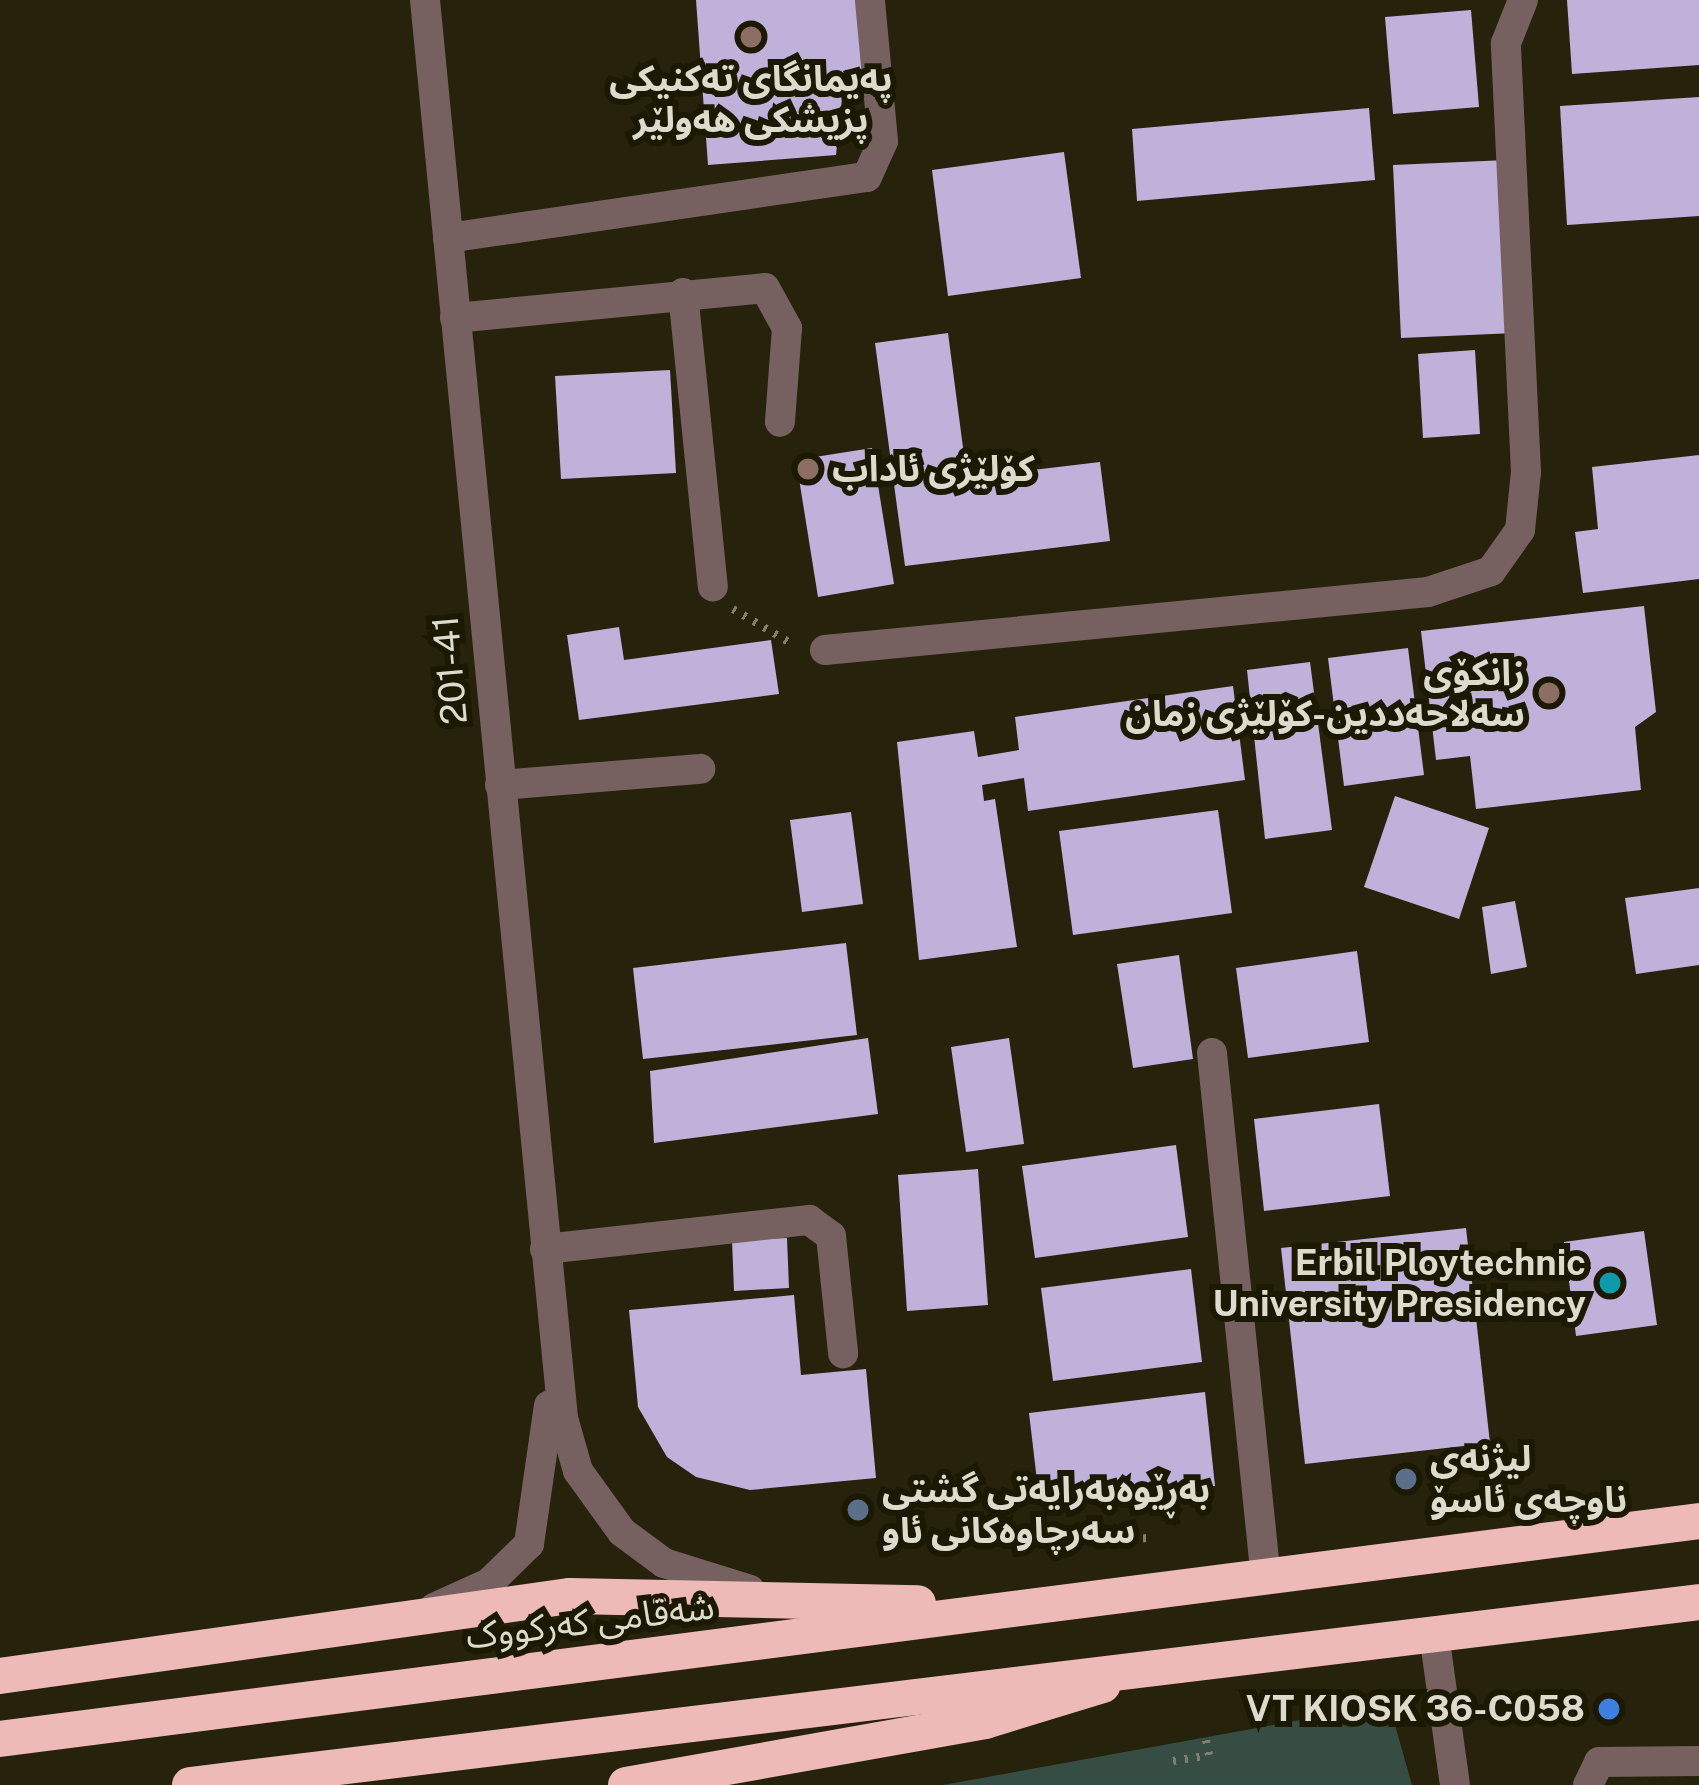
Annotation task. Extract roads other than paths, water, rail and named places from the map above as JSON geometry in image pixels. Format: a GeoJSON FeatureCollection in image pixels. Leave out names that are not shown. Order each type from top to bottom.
{"type":"FeatureCollection","features":[{"type":"Feature","properties":{"kind":"highway","name":"شەقامی کەرکووک"},"geometry":{"type":"LineString","coordinates":[[0,1739],[1699,1521]]}},
{"type":"Feature","properties":{"kind":"highway","name":"شەقامی کەرکووک"},"geometry":{"type":"LineString","coordinates":[[0,1676],[570,1596],[809,1602],[1191,1589]]}},
{"type":"Feature","properties":{"kind":"highway"},"geometry":{"type":"LineString","coordinates":[[190,1785],[1204,1655],[1434,1634],[1699,1602]]}},
{"type":"Feature","properties":{"kind":"highway"},"geometry":{"type":"LineString","coordinates":[[626,1785],[729,1778],[986,1720],[1204,1655]]}},
{"type":"Feature","properties":{"kind":"street","name":"201-41"},"geometry":{"type":"LineString","coordinates":[[425,0],[551,1333],[578,1471],[622,1532],[695,1575],[809,1602]]}},
{"type":"Feature","properties":{"kind":"street"},"geometry":{"type":"LineString","coordinates":[[448,238],[867,178],[883,141],[870,0]]}},
{"type":"Feature","properties":{"kind":"street"},"geometry":{"type":"LineString","coordinates":[[825,650],[1428,592],[1491,571],[1520,530],[1526,472],[1506,43],[1523,0]]}},
{"type":"Feature","properties":{"kind":"street"},"geometry":{"type":"LineString","coordinates":[[455,318],[765,288],[784,307],[780,422]]}},
{"type":"Feature","properties":{"kind":"street"},"geometry":{"type":"LineString","coordinates":[[683,293],[713,586]]}},
{"type":"Feature","properties":{"kind":"street"},"geometry":{"type":"LineString","coordinates":[[500,785],[700,769]]}},
{"type":"Feature","properties":{"kind":"street"},"geometry":{"type":"LineString","coordinates":[[1212,1053],[1266,1579]]}},
{"type":"Feature","properties":{"kind":"street"},"geometry":{"type":"LineString","coordinates":[[545,1249],[809,1220],[831,1236],[844,1352]]}},
{"type":"Feature","properties":{"kind":"street","name":"201-41"},"geometry":{"type":"LineString","coordinates":[[403,1620],[489,1583],[529,1544],[551,1333]]}},
{"type":"Feature","properties":{"kind":"street"},"geometry":{"type":"LineString","coordinates":[[1434,1634],[1455,1785]]}},
{"type":"Feature","properties":{"kind":"street"},"geometry":{"type":"LineString","coordinates":[[1588,1785],[1599,1762],[1699,1761]]}},
{"type":"Feature","properties":{"kind":"place","name":"پەیمانگای تەکنیکی پزیشکی هەولێر"},"geometry":{"type":"Point","coordinates":[751,37]}},
{"type":"Feature","properties":{"kind":"place","name":"کۆلێژی ئاداب"},"geometry":{"type":"Point","coordinates":[808,469]}},
{"type":"Feature","properties":{"kind":"place","name":"زانکۆی سەلاحەددین-کۆلێژی زمان"},"geometry":{"type":"Point","coordinates":[1549,693]}},
{"type":"Feature","properties":{"kind":"place","name":"Erbil Ploytechnic University Presidency"},"geometry":{"type":"Point","coordinates":[1610,1283]}},
{"type":"Feature","properties":{"kind":"place","name":"لیژنەی ناوچەی ئاسۆ"},"geometry":{"type":"Point","coordinates":[1406,1479]}},
{"type":"Feature","properties":{"kind":"place","name":"بەڕێوەبەرایەتی گشتی سەرچاوەکانی ئاو"},"geometry":{"type":"Point","coordinates":[858,1510]}},
{"type":"Feature","properties":{"kind":"place","name":"VT KIOSK 36-C058"},"geometry":{"type":"Point","coordinates":[1609,1709]}}]}
